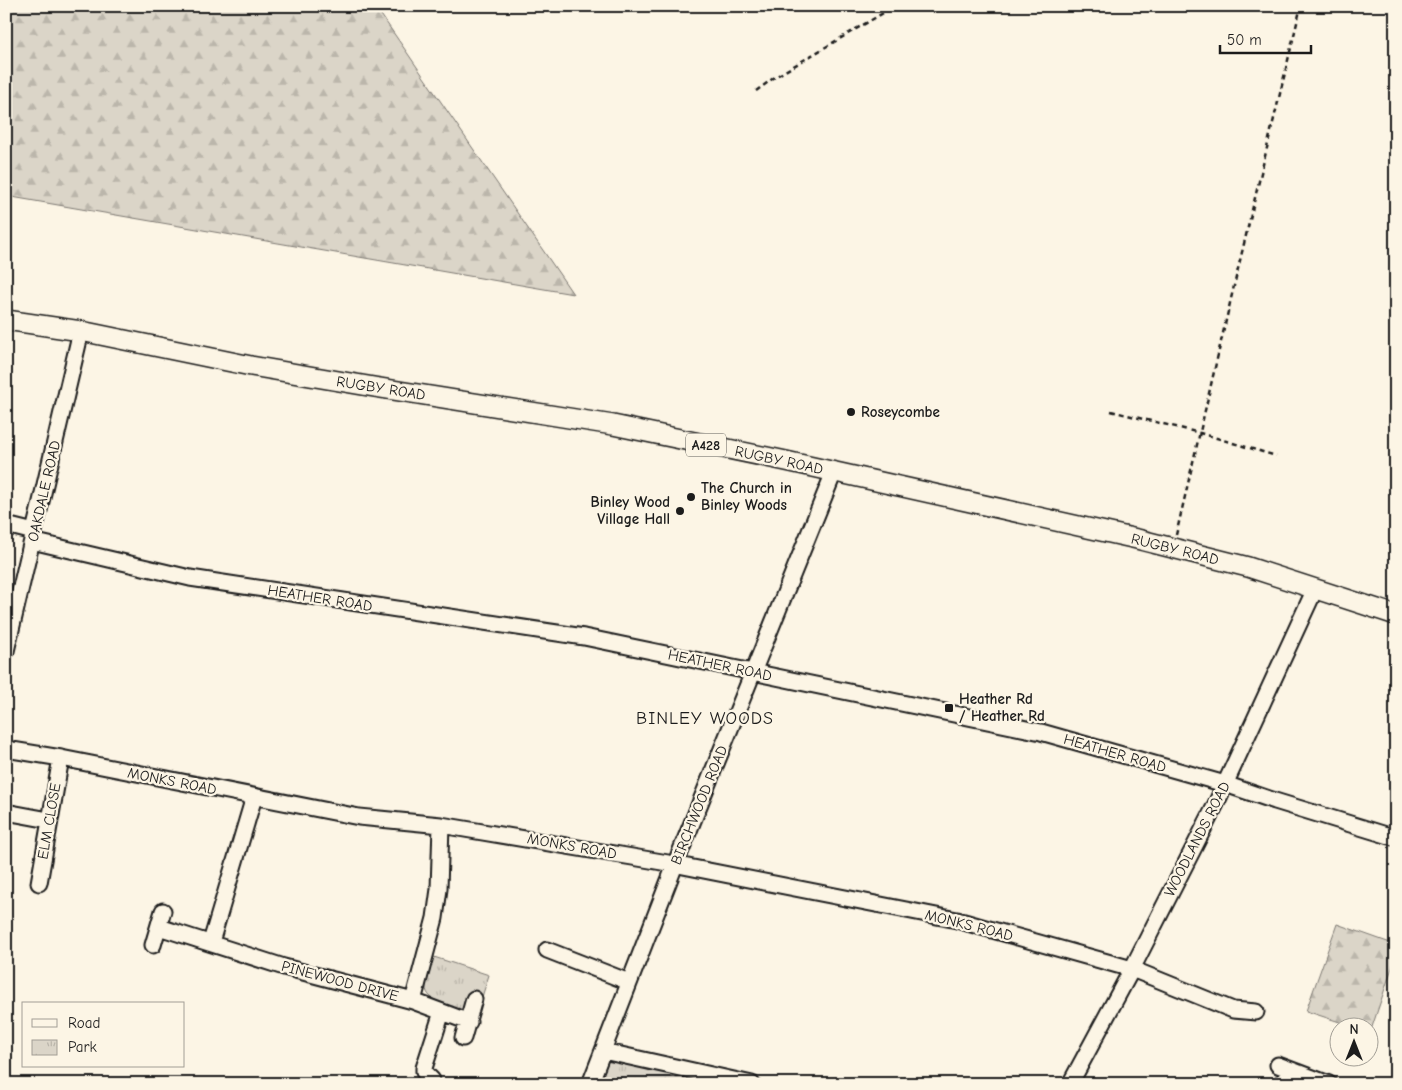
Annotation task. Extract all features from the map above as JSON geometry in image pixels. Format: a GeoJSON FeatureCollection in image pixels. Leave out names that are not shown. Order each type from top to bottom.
{"type":"FeatureCollection","features":[{"type":"Feature","properties":{"kind":"main road","name":"RUGBY ROAD"},"geometry":{"type":"LineString","coordinates":[[6,320],[81,332],[251,366],[613,425],[1137,539],[1248,567],[1396,615]]}},
{"type":"Feature","properties":{"kind":"street","name":"OAKDALE ROAD"},"geometry":{"type":"LineString","coordinates":[[6,651],[13,593],[34,537],[81,332]]}},
{"type":"Feature","properties":{"kind":"street","name":"BIRCHWOOD ROAD"},"geometry":{"type":"LineString","coordinates":[[590,1084],[675,865],[834,472]]}},
{"type":"Feature","properties":{"kind":"street","name":"HEATHER ROAD"},"geometry":{"type":"LineString","coordinates":[[6,525],[34,537],[190,578],[584,637],[1041,732],[1225,784],[1396,838]]}},
{"type":"Feature","properties":{"kind":"street","name":"WOODLANDS ROAD"},"geometry":{"type":"LineString","coordinates":[[1070,1084],[1132,969],[1225,784],[1315,590]]}},
{"type":"Feature","properties":{"kind":"street","name":"MONKS ROAD"},"geometry":{"type":"LineString","coordinates":[[6,749],[61,758],[359,817],[441,825],[675,865],[957,920],[1132,969],[1233,1010],[1256,1012]]}},
{"type":"Feature","properties":{"kind":"street","name":"ELM CLOSE"},"geometry":{"type":"LineString","coordinates":[[39,883],[61,758]]}},
{"type":"Feature","properties":{"kind":"street"},"geometry":{"type":"LineString","coordinates":[[211,942],[254,797]]}},
{"type":"Feature","properties":{"kind":"street"},"geometry":{"type":"LineString","coordinates":[[6,812],[49,820]]}},
{"type":"Feature","properties":{"kind":"street"},"geometry":{"type":"LineString","coordinates":[[413,1001],[435,918],[439,889],[441,825]]}},
{"type":"Feature","properties":{"kind":"street"},"geometry":{"type":"LineString","coordinates":[[154,945],[163,911]]}},
{"type":"Feature","properties":{"kind":"street","name":"PINEWOOD DRIVE"},"geometry":{"type":"LineString","coordinates":[[159,927],[211,942],[284,967],[413,1001],[469,1022]]}},
{"type":"Feature","properties":{"kind":"street"},"geometry":{"type":"LineString","coordinates":[[547,950],[630,982]]}},
{"type":"Feature","properties":{"kind":"street"},"geometry":{"type":"LineString","coordinates":[[463,1038],[474,999]]}},
{"type":"Feature","properties":{"kind":"street"},"geometry":{"type":"LineString","coordinates":[[432,1080],[424,1072],[424,1068],[442,1012]]}},
{"type":"Feature","properties":{"kind":"street"},"geometry":{"type":"LineString","coordinates":[[602,1052],[752,1084]]}},
{"type":"Feature","properties":{"kind":"street"},"geometry":{"type":"LineString","coordinates":[[1278,1065],[1329,1084]]}},
{"type":"Feature","properties":{"kind":"street"},"geometry":{"type":"LineString","coordinates":[[1280,1084],[1294,1071]]}},
{"type":"Feature","properties":{"kind":"path"},"geometry":{"type":"LineString","coordinates":[[756,91],[775,77],[895,6]]}},
{"type":"Feature","properties":{"kind":"path"},"geometry":{"type":"LineString","coordinates":[[1173,548],[1301,6]]}},
{"type":"Feature","properties":{"kind":"path"},"geometry":{"type":"LineString","coordinates":[[1111,411],[1200,433],[1276,456]]}},
{"type":"Feature","properties":{"kind":"green space"},"geometry":{"type":"Polygon","coordinates":[[[6,6],[375,6],[573,294],[6,196],[6,6]]]}},
{"type":"Feature","properties":{"kind":"green space"},"geometry":{"type":"Polygon","coordinates":[[[1337,924],[1396,945],[1396,956],[1375,1018],[1330,1019],[1306,1011],[1337,924]]]}},
{"type":"Feature","properties":{"kind":"green space"},"geometry":{"type":"Polygon","coordinates":[[[434,957],[489,975],[481,1000],[471,997],[463,1013],[429,995],[426,989],[426,982],[434,957]]]}},
{"type":"Feature","properties":{"kind":"green space"},"geometry":{"type":"Polygon","coordinates":[[[609,1059],[717,1084],[599,1084],[609,1059]]]}},
{"type":"Feature","properties":{"kind":"place","name":"Roseycombe"},"geometry":{"type":"Point","coordinates":[851,412]}},
{"type":"Feature","properties":{"kind":"place","name":"The Church in Binley Woods"},"geometry":{"type":"Point","coordinates":[691,497]}},
{"type":"Feature","properties":{"kind":"place","name":"Binley Wood Village Hall"},"geometry":{"type":"Point","coordinates":[680,511]}},
{"type":"Feature","properties":{"kind":"place","name":"Heather Rd / Heather Rd"},"geometry":{"type":"Point","coordinates":[949,708]}},
{"type":"Feature","properties":{"kind":"district","name":"BINLEY WOODS"},"geometry":{"type":"Point","coordinates":[705,718]}}]}
